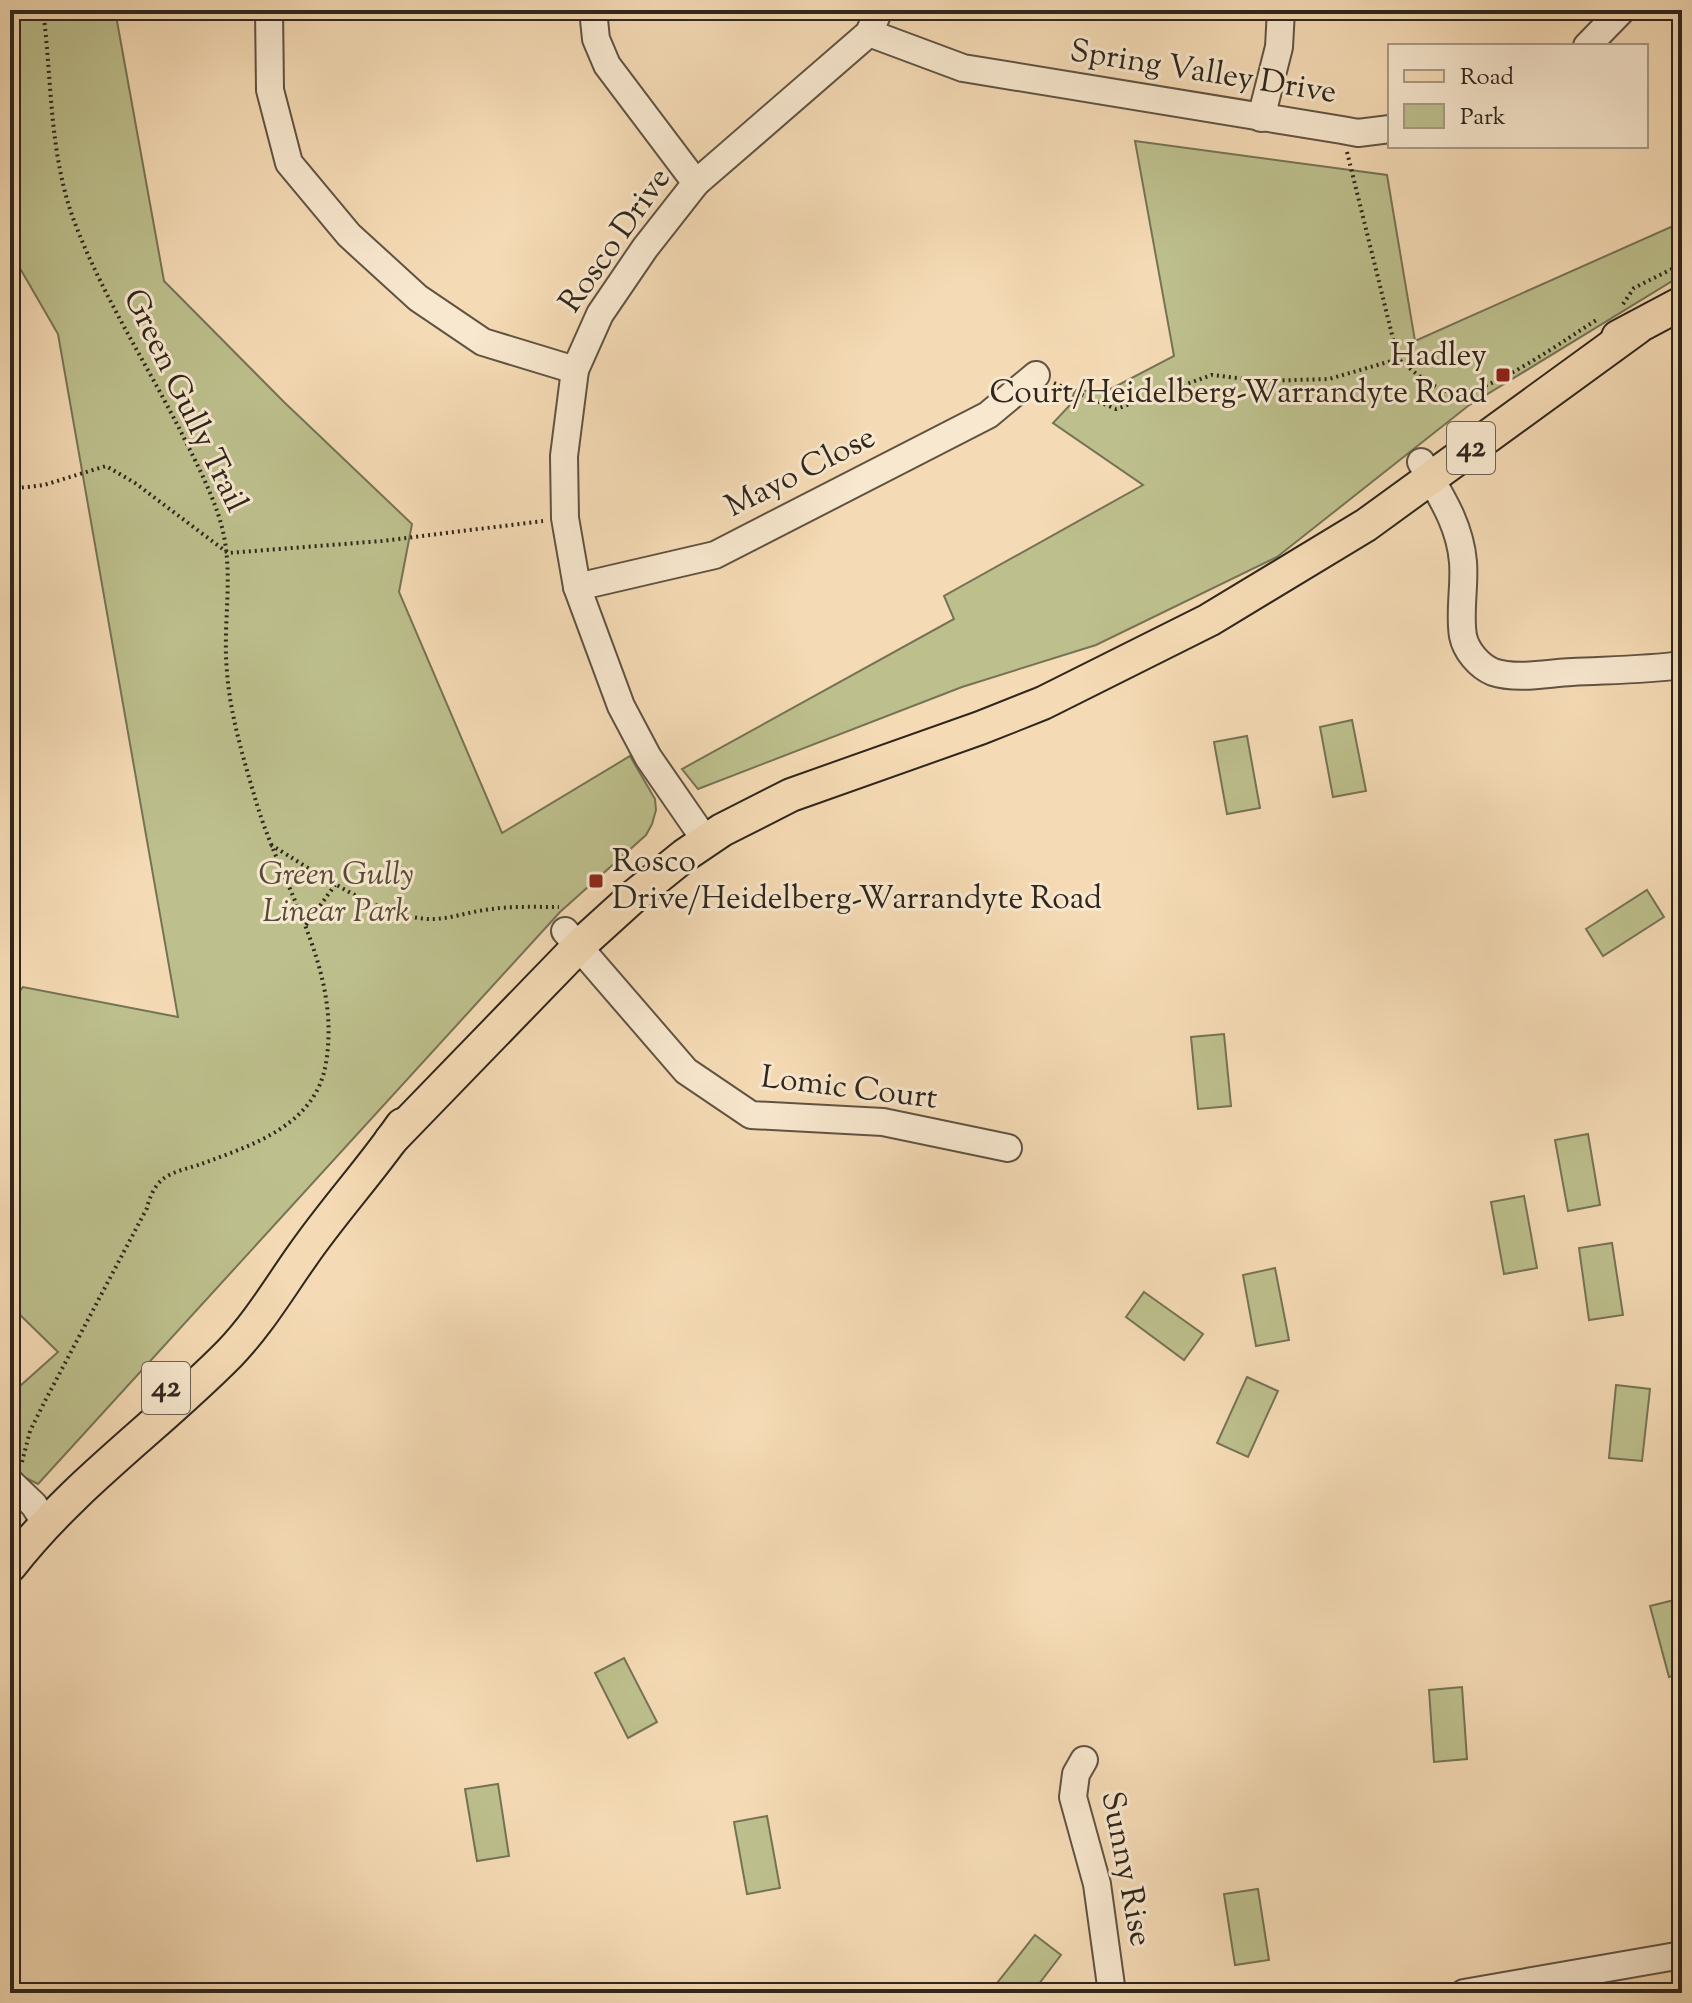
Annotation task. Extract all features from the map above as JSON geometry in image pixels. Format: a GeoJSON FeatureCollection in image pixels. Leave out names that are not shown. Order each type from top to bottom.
{"type":"FeatureCollection","features":[{"type":"Feature","properties":{"kind":"main road","name":"42"},"geometry":{"type":"LineString","coordinates":[[10,1566],[21,1507],[68,1473],[172,1383],[302,1255],[391,1140],[440,1070],[484,1017],[570,928],[659,850],[700,832],[740,796],[813,765],[938,722],[1103,672],[1209,620],[1302,563],[1350,519],[1425,470],[1503,400],[1548,373],[1623,315],[1682,303]]}},
{"type":"Feature","properties":{"kind":"street"},"geometry":{"type":"LineString","coordinates":[[269,10],[270,90],[289,163],[349,235],[418,298],[483,342],[575,370]]}},
{"type":"Feature","properties":{"kind":"street"},"geometry":{"type":"LineString","coordinates":[[593,10],[596,39],[607,65],[696,183]]}},
{"type":"Feature","properties":{"kind":"street"},"geometry":{"type":"LineString","coordinates":[[1261,118],[1279,47],[1281,10]]}},
{"type":"Feature","properties":{"kind":"street"},"geometry":{"type":"LineString","coordinates":[[1589,44],[1622,10]]}},
{"type":"Feature","properties":{"kind":"street","name":"Rosco Drive"},"geometry":{"type":"LineString","coordinates":[[700,832],[648,757],[621,706],[577,587],[565,518],[564,456],[575,370],[600,314],[645,248],[696,183],[874,21]]}},
{"type":"Feature","properties":{"kind":"street","name":"Spring Valley Drive"},"geometry":{"type":"LineString","coordinates":[[874,21],[963,68],[1358,133],[1388,129]]}},
{"type":"Feature","properties":{"kind":"street","name":"Mayo Close"},"geometry":{"type":"LineString","coordinates":[[577,587],[715,555],[988,415],[1036,375]]}},
{"type":"Feature","properties":{"kind":"street"},"geometry":{"type":"LineString","coordinates":[[1425,470],[1450,513],[1460,542],[1463,636],[1475,659],[1484,667],[1495,672],[1522,675],[1682,665]]}},
{"type":"Feature","properties":{"kind":"street","name":"Lomic Court"},"geometry":{"type":"LineString","coordinates":[[570,928],[686,1071],[751,1115],[883,1122],[1008,1148]]}},
{"type":"Feature","properties":{"kind":"street","name":"Sunny Rise"},"geometry":{"type":"LineString","coordinates":[[1084,1760],[1076,1774],[1073,1797],[1097,1884],[1112,1993]]}},
{"type":"Feature","properties":{"kind":"street"},"geometry":{"type":"LineString","coordinates":[[1464,1993],[1682,1955]]}},
{"type":"Feature","properties":{"kind":"path","name":"Green Gully Trail"},"geometry":{"type":"LineString","coordinates":[[21,1507],[19,1477],[30,1431],[147,1208],[149,1198],[163,1179],[270,1136],[307,1108],[317,1094],[327,1060],[328,1006],[319,960],[269,844],[249,778],[228,684],[228,553],[219,516],[206,482],[157,384],[95,270],[69,206],[60,174],[53,125],[43,10]]}},
{"type":"Feature","properties":{"kind":"path"},"geometry":{"type":"LineString","coordinates":[[1342,130],[1398,359],[1440,389],[1459,393],[1496,382],[1623,315],[1634,288],[1682,264]]}},
{"type":"Feature","properties":{"kind":"path"},"geometry":{"type":"LineString","coordinates":[[1036,375],[1116,409],[1212,375],[1262,381],[1329,379],[1398,359]]}},
{"type":"Feature","properties":{"kind":"path"},"geometry":{"type":"LineString","coordinates":[[10,489],[57,482],[98,467],[111,468],[228,553],[382,541],[565,518]]}},
{"type":"Feature","properties":{"kind":"path"},"geometry":{"type":"LineString","coordinates":[[269,844],[335,885],[418,918],[447,917],[493,909],[570,928]]}},
{"type":"Feature","properties":{"kind":"path"},"geometry":{"type":"LineString","coordinates":[[306,925],[335,885]]}},
{"type":"Feature","properties":{"kind":"green space","name":"Green Gully Linear Park"},"geometry":{"type":"Polygon","coordinates":[[[10,10],[115,10],[164,281],[284,402],[412,524],[399,592],[502,833],[630,756],[655,799],[656,810],[646,835],[560,912],[38,1484],[10,1470],[10,1395],[58,1352],[10,1305],[10,1002],[23,987],[178,1017],[58,334],[10,251],[10,10]]]}},
{"type":"Feature","properties":{"kind":"green space"},"geometry":{"type":"Polygon","coordinates":[[[1135,141],[1387,175],[1415,341],[1682,222],[1682,275],[1468,406],[1277,557],[1096,645],[962,687],[698,789],[682,769],[954,619],[944,596],[1143,485],[1053,423],[1070,405],[1075,390],[1105,392],[1174,356],[1135,141]]]}},
{"type":"Feature","properties":{"kind":"green space"},"geometry":{"type":"Polygon","coordinates":[[[1352,720],[1366,791],[1333,797],[1320,727],[1352,720]]]}},
{"type":"Feature","properties":{"kind":"green space"},"geometry":{"type":"Polygon","coordinates":[[[1247,736],[1260,808],[1227,814],[1214,742],[1247,736]]]}},
{"type":"Feature","properties":{"kind":"green space"},"geometry":{"type":"Polygon","coordinates":[[[1647,890],[1664,917],[1603,956],[1586,929],[1647,890]]]}},
{"type":"Feature","properties":{"kind":"green space"},"geometry":{"type":"Polygon","coordinates":[[[1224,1034],[1231,1106],[1198,1109],[1191,1037],[1224,1034]]]}},
{"type":"Feature","properties":{"kind":"green space"},"geometry":{"type":"Polygon","coordinates":[[[1588,1134],[1600,1205],[1568,1211],[1555,1140],[1588,1134]]]}},
{"type":"Feature","properties":{"kind":"green space"},"geometry":{"type":"Polygon","coordinates":[[[1524,1196],[1537,1268],[1504,1274],[1491,1202],[1524,1196]]]}},
{"type":"Feature","properties":{"kind":"green space"},"geometry":{"type":"Polygon","coordinates":[[[1612,1243],[1623,1315],[1589,1320],[1579,1248],[1612,1243]]]}},
{"type":"Feature","properties":{"kind":"green space"},"geometry":{"type":"Polygon","coordinates":[[[1275,1268],[1289,1340],[1256,1346],[1243,1275],[1275,1268]]]}},
{"type":"Feature","properties":{"kind":"green space"},"geometry":{"type":"Polygon","coordinates":[[[1144,1292],[1203,1334],[1184,1360],[1126,1317],[1144,1292]]]}},
{"type":"Feature","properties":{"kind":"green space"},"geometry":{"type":"Polygon","coordinates":[[[1247,1377],[1278,1391],[1248,1457],[1217,1443],[1247,1377]]]}},
{"type":"Feature","properties":{"kind":"green space"},"geometry":{"type":"Polygon","coordinates":[[[1616,1385],[1650,1389],[1642,1461],[1609,1458],[1616,1385]]]}},
{"type":"Feature","properties":{"kind":"green space"},"geometry":{"type":"Polygon","coordinates":[[[1682,1598],[1682,1673],[1669,1677],[1650,1606],[1682,1598]]]}},
{"type":"Feature","properties":{"kind":"green space"},"geometry":{"type":"Polygon","coordinates":[[[624,1658],[657,1722],[628,1738],[595,1673],[624,1658]]]}},
{"type":"Feature","properties":{"kind":"green space"},"geometry":{"type":"Polygon","coordinates":[[[1462,1687],[1467,1759],[1434,1762],[1429,1690],[1462,1687]]]}},
{"type":"Feature","properties":{"kind":"green space"},"geometry":{"type":"Polygon","coordinates":[[[498,1784],[509,1856],[477,1861],[465,1789],[498,1784]]]}},
{"type":"Feature","properties":{"kind":"green space"},"geometry":{"type":"Polygon","coordinates":[[[767,1816],[780,1888],[747,1894],[734,1822],[767,1816]]]}},
{"type":"Feature","properties":{"kind":"green space"},"geometry":{"type":"Polygon","coordinates":[[[1258,1889],[1269,1960],[1235,1965],[1224,1894],[1258,1889]]]}},
{"type":"Feature","properties":{"kind":"green space"},"geometry":{"type":"Polygon","coordinates":[[[1035,1935],[1061,1955],[1032,1993],[990,1992],[1035,1935]]]}},
{"type":"Feature","properties":{"kind":"place","name":"Hadley Court/Heidelberg-Warrandyte Road"},"geometry":{"type":"Point","coordinates":[1503,375]}},
{"type":"Feature","properties":{"kind":"place","name":"Rosco Drive/Heidelberg-Warrandyte Road"},"geometry":{"type":"Point","coordinates":[596,881]}}]}
